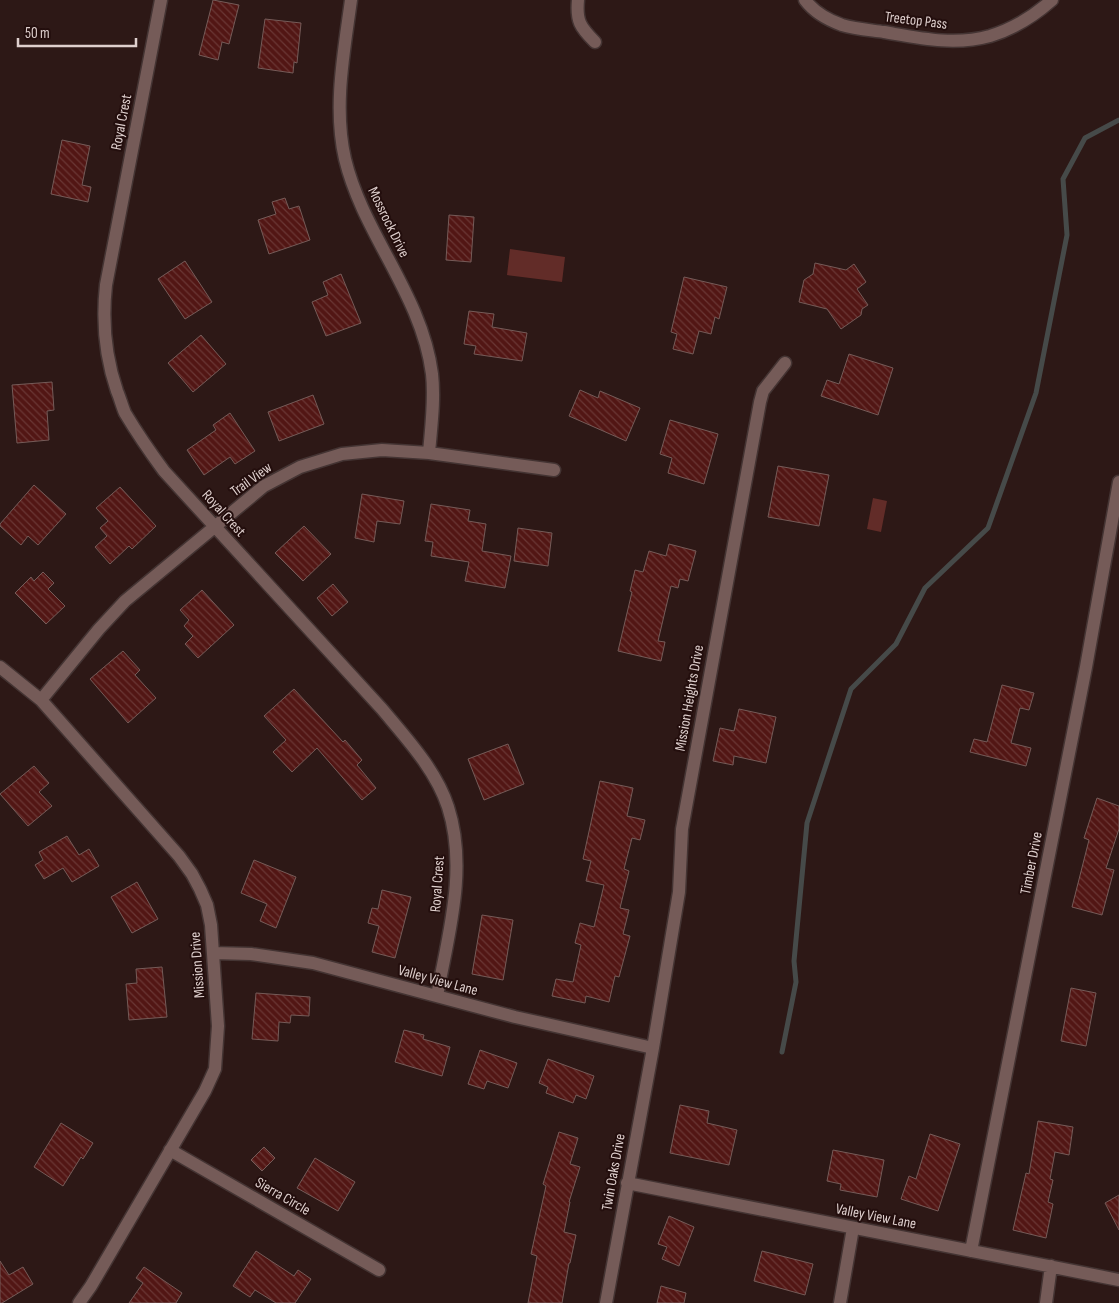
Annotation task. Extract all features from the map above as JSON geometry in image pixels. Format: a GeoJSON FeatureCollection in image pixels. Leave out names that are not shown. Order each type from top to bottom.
{"type":"FeatureCollection","features":[{"type":"Feature","properties":{"kind":"street","name":"Royal Crest"},"geometry":{"type":"LineString","coordinates":[[161,0],[106,285],[103,308],[107,354],[124,411],[142,442],[215,528],[406,737],[425,763],[441,792],[448,807],[458,870],[453,908],[436,996]]}},
{"type":"Feature","properties":{"kind":"street","name":"Mossrock Drive"},"geometry":{"type":"LineString","coordinates":[[351,0],[339,97],[340,125],[345,158],[354,187],[404,289],[427,351],[432,374],[429,454]]}},
{"type":"Feature","properties":{"kind":"street"},"geometry":{"type":"LineString","coordinates":[[578,0],[576,12],[582,29],[594,42]]}},
{"type":"Feature","properties":{"kind":"street","name":"Treetop Pass"},"geometry":{"type":"LineString","coordinates":[[805,0],[825,18],[843,25],[938,41],[964,40],[989,36],[1013,27],[1038,13],[1052,0]]}},
{"type":"Feature","properties":{"kind":"street","name":"Mission Heights Drive"},"geometry":{"type":"LineString","coordinates":[[653,1048],[679,892],[682,828],[760,402],[763,391],[785,363]]}},
{"type":"Feature","properties":{"kind":"street","name":"Trail View"},"geometry":{"type":"LineString","coordinates":[[41,700],[113,612],[264,486],[288,473],[322,459],[358,451],[382,450],[554,470]]}},
{"type":"Feature","properties":{"kind":"street","name":"Timber Drive"},"geometry":{"type":"LineString","coordinates":[[971,1251],[1086,667],[1119,482]]}},
{"type":"Feature","properties":{"kind":"street","name":"Mission Drive"},"geometry":{"type":"LineString","coordinates":[[0,667],[41,700],[172,849],[192,874],[206,905],[211,925],[218,1026],[215,1069],[205,1091],[91,1286],[79,1303]]}},
{"type":"Feature","properties":{"kind":"street","name":"Valley View Lane"},"geometry":{"type":"LineString","coordinates":[[213,953],[250,954],[313,963],[523,1019],[653,1048]]}},
{"type":"Feature","properties":{"kind":"street","name":"Twin Oaks Drive"},"geometry":{"type":"LineString","coordinates":[[606,1303],[653,1048]]}},
{"type":"Feature","properties":{"kind":"street","name":"Sierra Circle"},"geometry":{"type":"LineString","coordinates":[[170,1150],[380,1270]]}},
{"type":"Feature","properties":{"kind":"street","name":"Valley View Lane"},"geometry":{"type":"LineString","coordinates":[[627,1183],[1119,1280]]}},
{"type":"Feature","properties":{"kind":"street"},"geometry":{"type":"LineString","coordinates":[[840,1303],[853,1228]]}},
{"type":"Feature","properties":{"kind":"street"},"geometry":{"type":"LineString","coordinates":[[1046,1303],[1051,1266]]}},
{"type":"Feature","properties":{"kind":"shaded area"},"geometry":{"type":"Polygon","coordinates":[[[510,249],[565,257],[562,282],[507,275],[510,249]]]}},
{"type":"Feature","properties":{"kind":"shaded area"},"geometry":{"type":"Polygon","coordinates":[[[873,498],[887,501],[881,532],[867,529],[873,498]]]}},
{"type":"Feature","properties":{"kind":"building"},"geometry":{"type":"Polygon","coordinates":[[[213,0],[239,5],[229,44],[222,42],[218,60],[199,55],[213,0]]]}},
{"type":"Feature","properties":{"kind":"building"},"geometry":{"type":"Polygon","coordinates":[[[265,19],[301,23],[297,63],[294,62],[293,73],[258,68],[265,19]]]}},
{"type":"Feature","properties":{"kind":"building"},"geometry":{"type":"Polygon","coordinates":[[[62,140],[90,146],[82,185],[91,187],[88,202],[51,194],[62,140]]]}},
{"type":"Feature","properties":{"kind":"building"},"geometry":{"type":"Polygon","coordinates":[[[285,198],[289,209],[299,206],[310,240],[269,254],[258,220],[276,214],[272,202],[285,198]]]}},
{"type":"Feature","properties":{"kind":"building"},"geometry":{"type":"Polygon","coordinates":[[[449,215],[474,217],[471,262],[446,260],[449,215]]]}},
{"type":"Feature","properties":{"kind":"building"},"geometry":{"type":"Polygon","coordinates":[[[185,261],[212,302],[185,319],[158,279],[185,261]]]}},
{"type":"Feature","properties":{"kind":"building"},"geometry":{"type":"Polygon","coordinates":[[[815,263],[846,270],[854,264],[866,282],[857,289],[868,305],[862,309],[861,315],[841,329],[827,309],[799,302],[804,280],[813,274],[815,263]]]}},
{"type":"Feature","properties":{"kind":"building"},"geometry":{"type":"Polygon","coordinates":[[[341,274],[361,323],[326,336],[312,302],[328,295],[323,282],[341,274]]]}},
{"type":"Feature","properties":{"kind":"building"},"geometry":{"type":"Polygon","coordinates":[[[684,277],[727,287],[719,319],[715,317],[711,334],[699,331],[693,354],[673,349],[677,334],[671,332],[684,277]]]}},
{"type":"Feature","properties":{"kind":"building"},"geometry":{"type":"Polygon","coordinates":[[[469,311],[494,314],[492,327],[527,333],[522,361],[474,354],[476,346],[464,344],[469,311]]]}},
{"type":"Feature","properties":{"kind":"building"},"geometry":{"type":"Polygon","coordinates":[[[201,335],[226,364],[193,392],[168,363],[201,335]]]}},
{"type":"Feature","properties":{"kind":"building"},"geometry":{"type":"Polygon","coordinates":[[[849,354],[893,368],[878,415],[821,396],[827,380],[839,384],[849,354]]]}},
{"type":"Feature","properties":{"kind":"building"},"geometry":{"type":"Polygon","coordinates":[[[52,382],[54,410],[47,411],[49,440],[17,443],[12,385],[52,382]]]}},
{"type":"Feature","properties":{"kind":"building"},"geometry":{"type":"Polygon","coordinates":[[[580,390],[598,398],[600,391],[640,408],[626,441],[569,416],[580,390]]]}},
{"type":"Feature","properties":{"kind":"building"},"geometry":{"type":"Polygon","coordinates":[[[313,395],[324,424],[279,441],[268,412],[313,395]]]}},
{"type":"Feature","properties":{"kind":"building"},"geometry":{"type":"Polygon","coordinates":[[[230,413],[255,451],[235,464],[230,457],[204,475],[187,450],[216,430],[213,425],[230,413]]]}},
{"type":"Feature","properties":{"kind":"building"},"geometry":{"type":"Polygon","coordinates":[[[670,420],[718,434],[704,484],[668,473],[672,458],[660,454],[670,420]]]}},
{"type":"Feature","properties":{"kind":"building"},"geometry":{"type":"Polygon","coordinates":[[[778,466],[829,475],[819,526],[768,517],[778,466]]]}},
{"type":"Feature","properties":{"kind":"building"},"geometry":{"type":"Polygon","coordinates":[[[34,485],[66,514],[38,545],[28,536],[21,545],[0,524],[34,485]]]}},
{"type":"Feature","properties":{"kind":"building"},"geometry":{"type":"Polygon","coordinates":[[[120,487],[156,526],[132,549],[129,546],[110,564],[95,547],[107,536],[100,528],[108,521],[96,508],[120,487]]]}},
{"type":"Feature","properties":{"kind":"building"},"geometry":{"type":"Polygon","coordinates":[[[362,494],[404,501],[400,524],[377,521],[374,542],[355,538],[362,494]]]}},
{"type":"Feature","properties":{"kind":"building"},"geometry":{"type":"Polygon","coordinates":[[[431,504],[470,510],[468,521],[486,524],[482,551],[511,556],[505,588],[465,581],[469,562],[431,556],[433,542],[425,541],[431,504]]]}},
{"type":"Feature","properties":{"kind":"building"},"geometry":{"type":"Polygon","coordinates":[[[304,526],[331,554],[303,581],[275,553],[304,526]]]}},
{"type":"Feature","properties":{"kind":"building"},"geometry":{"type":"Polygon","coordinates":[[[518,528],[552,533],[548,566],[514,561],[518,528]]]}},
{"type":"Feature","properties":{"kind":"building"},"geometry":{"type":"Polygon","coordinates":[[[669,544],[696,551],[688,581],[680,579],[678,588],[671,586],[658,641],[665,642],[661,661],[618,651],[632,592],[630,591],[635,570],[643,572],[649,551],[666,556],[669,544]]]}},
{"type":"Feature","properties":{"kind":"building"},"geometry":{"type":"Polygon","coordinates":[[[43,572],[54,583],[48,589],[65,606],[46,624],[15,593],[31,577],[34,581],[43,572]]]}},
{"type":"Feature","properties":{"kind":"building"},"geometry":{"type":"Polygon","coordinates":[[[333,584],[348,602],[332,616],[317,598],[333,584]]]}},
{"type":"Feature","properties":{"kind":"building"},"geometry":{"type":"Polygon","coordinates":[[[202,590],[234,625],[198,658],[185,644],[193,636],[184,626],[189,620],[180,610],[202,590]]]}},
{"type":"Feature","properties":{"kind":"building"},"geometry":{"type":"Polygon","coordinates":[[[123,651],[140,670],[135,675],[156,698],[128,723],[90,679],[123,651]]]}},
{"type":"Feature","properties":{"kind":"building"},"geometry":{"type":"Polygon","coordinates":[[[1002,685],[1034,693],[1029,710],[1020,708],[1011,743],[1031,748],[1026,766],[970,752],[974,739],[987,742],[1002,685]]]}},
{"type":"Feature","properties":{"kind":"building"},"geometry":{"type":"Polygon","coordinates":[[[294,689],[343,742],[345,740],[362,760],[357,765],[376,788],[362,800],[317,748],[292,772],[273,752],[286,740],[264,716],[294,689]]]}},
{"type":"Feature","properties":{"kind":"building"},"geometry":{"type":"Polygon","coordinates":[[[739,709],[776,717],[766,763],[734,756],[733,765],[713,761],[720,728],[734,731],[739,709]]]}},
{"type":"Feature","properties":{"kind":"building"},"geometry":{"type":"Polygon","coordinates":[[[508,744],[524,784],[484,800],[468,759],[508,744]]]}},
{"type":"Feature","properties":{"kind":"building"},"geometry":{"type":"Polygon","coordinates":[[[34,766],[49,783],[39,792],[52,806],[28,826],[0,794],[34,766]]]}},
{"type":"Feature","properties":{"kind":"building"},"geometry":{"type":"Polygon","coordinates":[[[600,781],[633,788],[627,816],[645,820],[640,840],[632,838],[624,869],[629,871],[620,908],[629,910],[623,934],[630,936],[619,977],[615,976],[609,1002],[586,996],[585,1003],[552,996],[556,979],[573,982],[581,945],[575,943],[580,923],[594,927],[604,885],[586,881],[591,861],[583,859],[600,781]]]}},
{"type":"Feature","properties":{"kind":"building"},"geometry":{"type":"Polygon","coordinates":[[[1097,798],[1119,806],[1119,829],[1106,868],[1114,870],[1102,915],[1072,907],[1089,840],[1084,838],[1097,798]]]}},
{"type":"Feature","properties":{"kind":"building"},"geometry":{"type":"Polygon","coordinates":[[[67,836],[79,855],[89,849],[99,866],[72,882],[63,868],[44,879],[35,865],[43,860],[39,852],[67,836]]]}},
{"type":"Feature","properties":{"kind":"building"},"geometry":{"type":"Polygon","coordinates":[[[254,860],[296,877],[276,928],[260,921],[267,904],[241,893],[254,860]]]}},
{"type":"Feature","properties":{"kind":"building"},"geometry":{"type":"Polygon","coordinates":[[[137,882],[158,919],[132,933],[111,897],[137,882]]]}},
{"type":"Feature","properties":{"kind":"building"},"geometry":{"type":"Polygon","coordinates":[[[382,890],[411,897],[395,958],[372,952],[379,926],[368,923],[372,908],[378,909],[382,890]]]}},
{"type":"Feature","properties":{"kind":"building"},"geometry":{"type":"Polygon","coordinates":[[[482,915],[513,920],[503,980],[472,974],[482,915]]]}},
{"type":"Feature","properties":{"kind":"building"},"geometry":{"type":"Polygon","coordinates":[[[162,967],[167,1017],[129,1020],[126,984],[137,983],[136,969],[162,967]]]}},
{"type":"Feature","properties":{"kind":"building"},"geometry":{"type":"Polygon","coordinates":[[[1071,988],[1096,993],[1086,1046],[1061,1041],[1071,988]]]}},
{"type":"Feature","properties":{"kind":"building"},"geometry":{"type":"Polygon","coordinates":[[[256,993],[310,997],[309,1016],[291,1015],[290,1023],[279,1022],[278,1041],[252,1039],[256,993]]]}},
{"type":"Feature","properties":{"kind":"building"},"geometry":{"type":"Polygon","coordinates":[[[404,1030],[424,1035],[423,1039],[450,1047],[442,1076],[395,1062],[404,1030]]]}},
{"type":"Feature","properties":{"kind":"building"},"geometry":{"type":"Polygon","coordinates":[[[480,1050],[517,1063],[508,1088],[487,1081],[484,1089],[468,1084],[480,1050]]]}},
{"type":"Feature","properties":{"kind":"building"},"geometry":{"type":"Polygon","coordinates":[[[548,1059],[594,1076],[586,1099],[576,1095],[573,1103],[546,1093],[548,1087],[539,1083],[548,1059]]]}},
{"type":"Feature","properties":{"kind":"building"},"geometry":{"type":"Polygon","coordinates":[[[680,1105],[709,1111],[707,1123],[737,1130],[729,1165],[670,1153],[680,1105]]]}},
{"type":"Feature","properties":{"kind":"building"},"geometry":{"type":"Polygon","coordinates":[[[1038,1121],[1073,1127],[1069,1155],[1055,1152],[1050,1179],[1053,1180],[1048,1202],[1053,1204],[1046,1238],[1013,1230],[1026,1173],[1029,1174],[1038,1121]]]}},
{"type":"Feature","properties":{"kind":"building"},"geometry":{"type":"Polygon","coordinates":[[[61,1123],[93,1143],[83,1159],[81,1157],[63,1186],[34,1167],[61,1123]]]}},
{"type":"Feature","properties":{"kind":"building"},"geometry":{"type":"Polygon","coordinates":[[[559,1132],[578,1138],[570,1164],[580,1167],[569,1202],[564,1232],[576,1235],[562,1303],[528,1303],[537,1256],[531,1254],[546,1186],[543,1184],[559,1132]]]}},
{"type":"Feature","properties":{"kind":"building"},"geometry":{"type":"Polygon","coordinates":[[[930,1134],[960,1144],[938,1211],[901,1199],[909,1176],[916,1179],[930,1134]]]}},
{"type":"Feature","properties":{"kind":"building"},"geometry":{"type":"Polygon","coordinates":[[[264,1147],[275,1158],[262,1171],[251,1160],[264,1147]]]}},
{"type":"Feature","properties":{"kind":"building"},"geometry":{"type":"Polygon","coordinates":[[[833,1150],[884,1160],[877,1197],[840,1190],[841,1184],[827,1181],[833,1150]]]}},
{"type":"Feature","properties":{"kind":"building"},"geometry":{"type":"Polygon","coordinates":[[[315,1158],[355,1182],[338,1211],[297,1188],[315,1158]]]}},
{"type":"Feature","properties":{"kind":"building"},"geometry":{"type":"Polygon","coordinates":[[[1119,1195],[1119,1230],[1105,1203],[1119,1195]]]}},
{"type":"Feature","properties":{"kind":"building"},"geometry":{"type":"Polygon","coordinates":[[[669,1216],[694,1227],[679,1266],[662,1259],[667,1247],[658,1244],[669,1216]]]}},
{"type":"Feature","properties":{"kind":"building"},"geometry":{"type":"Polygon","coordinates":[[[256,1251],[294,1276],[298,1270],[311,1279],[295,1303],[276,1303],[255,1290],[250,1297],[233,1286],[256,1251]]]}},
{"type":"Feature","properties":{"kind":"building"},"geometry":{"type":"Polygon","coordinates":[[[762,1251],[813,1264],[805,1295],[754,1281],[762,1251]]]}},
{"type":"Feature","properties":{"kind":"building"},"geometry":{"type":"Polygon","coordinates":[[[0,1261],[9,1275],[23,1267],[33,1284],[2,1303],[0,1303],[0,1261]]]}},
{"type":"Feature","properties":{"kind":"building"},"geometry":{"type":"Polygon","coordinates":[[[144,1267],[182,1293],[176,1303],[129,1303],[143,1283],[136,1278],[144,1267]]]}},
{"type":"Feature","properties":{"kind":"building"},"geometry":{"type":"Polygon","coordinates":[[[661,1286],[686,1293],[684,1303],[657,1303],[661,1286]]]}},
{"type":"Feature","properties":{"kind":"waterway"},"geometry":{"type":"LineString","coordinates":[[782,1052],[796,982],[794,961],[807,823],[851,689],[896,644],[925,588],[988,528],[1036,393],[1067,235],[1063,179],[1085,138],[1119,120]]}}]}
